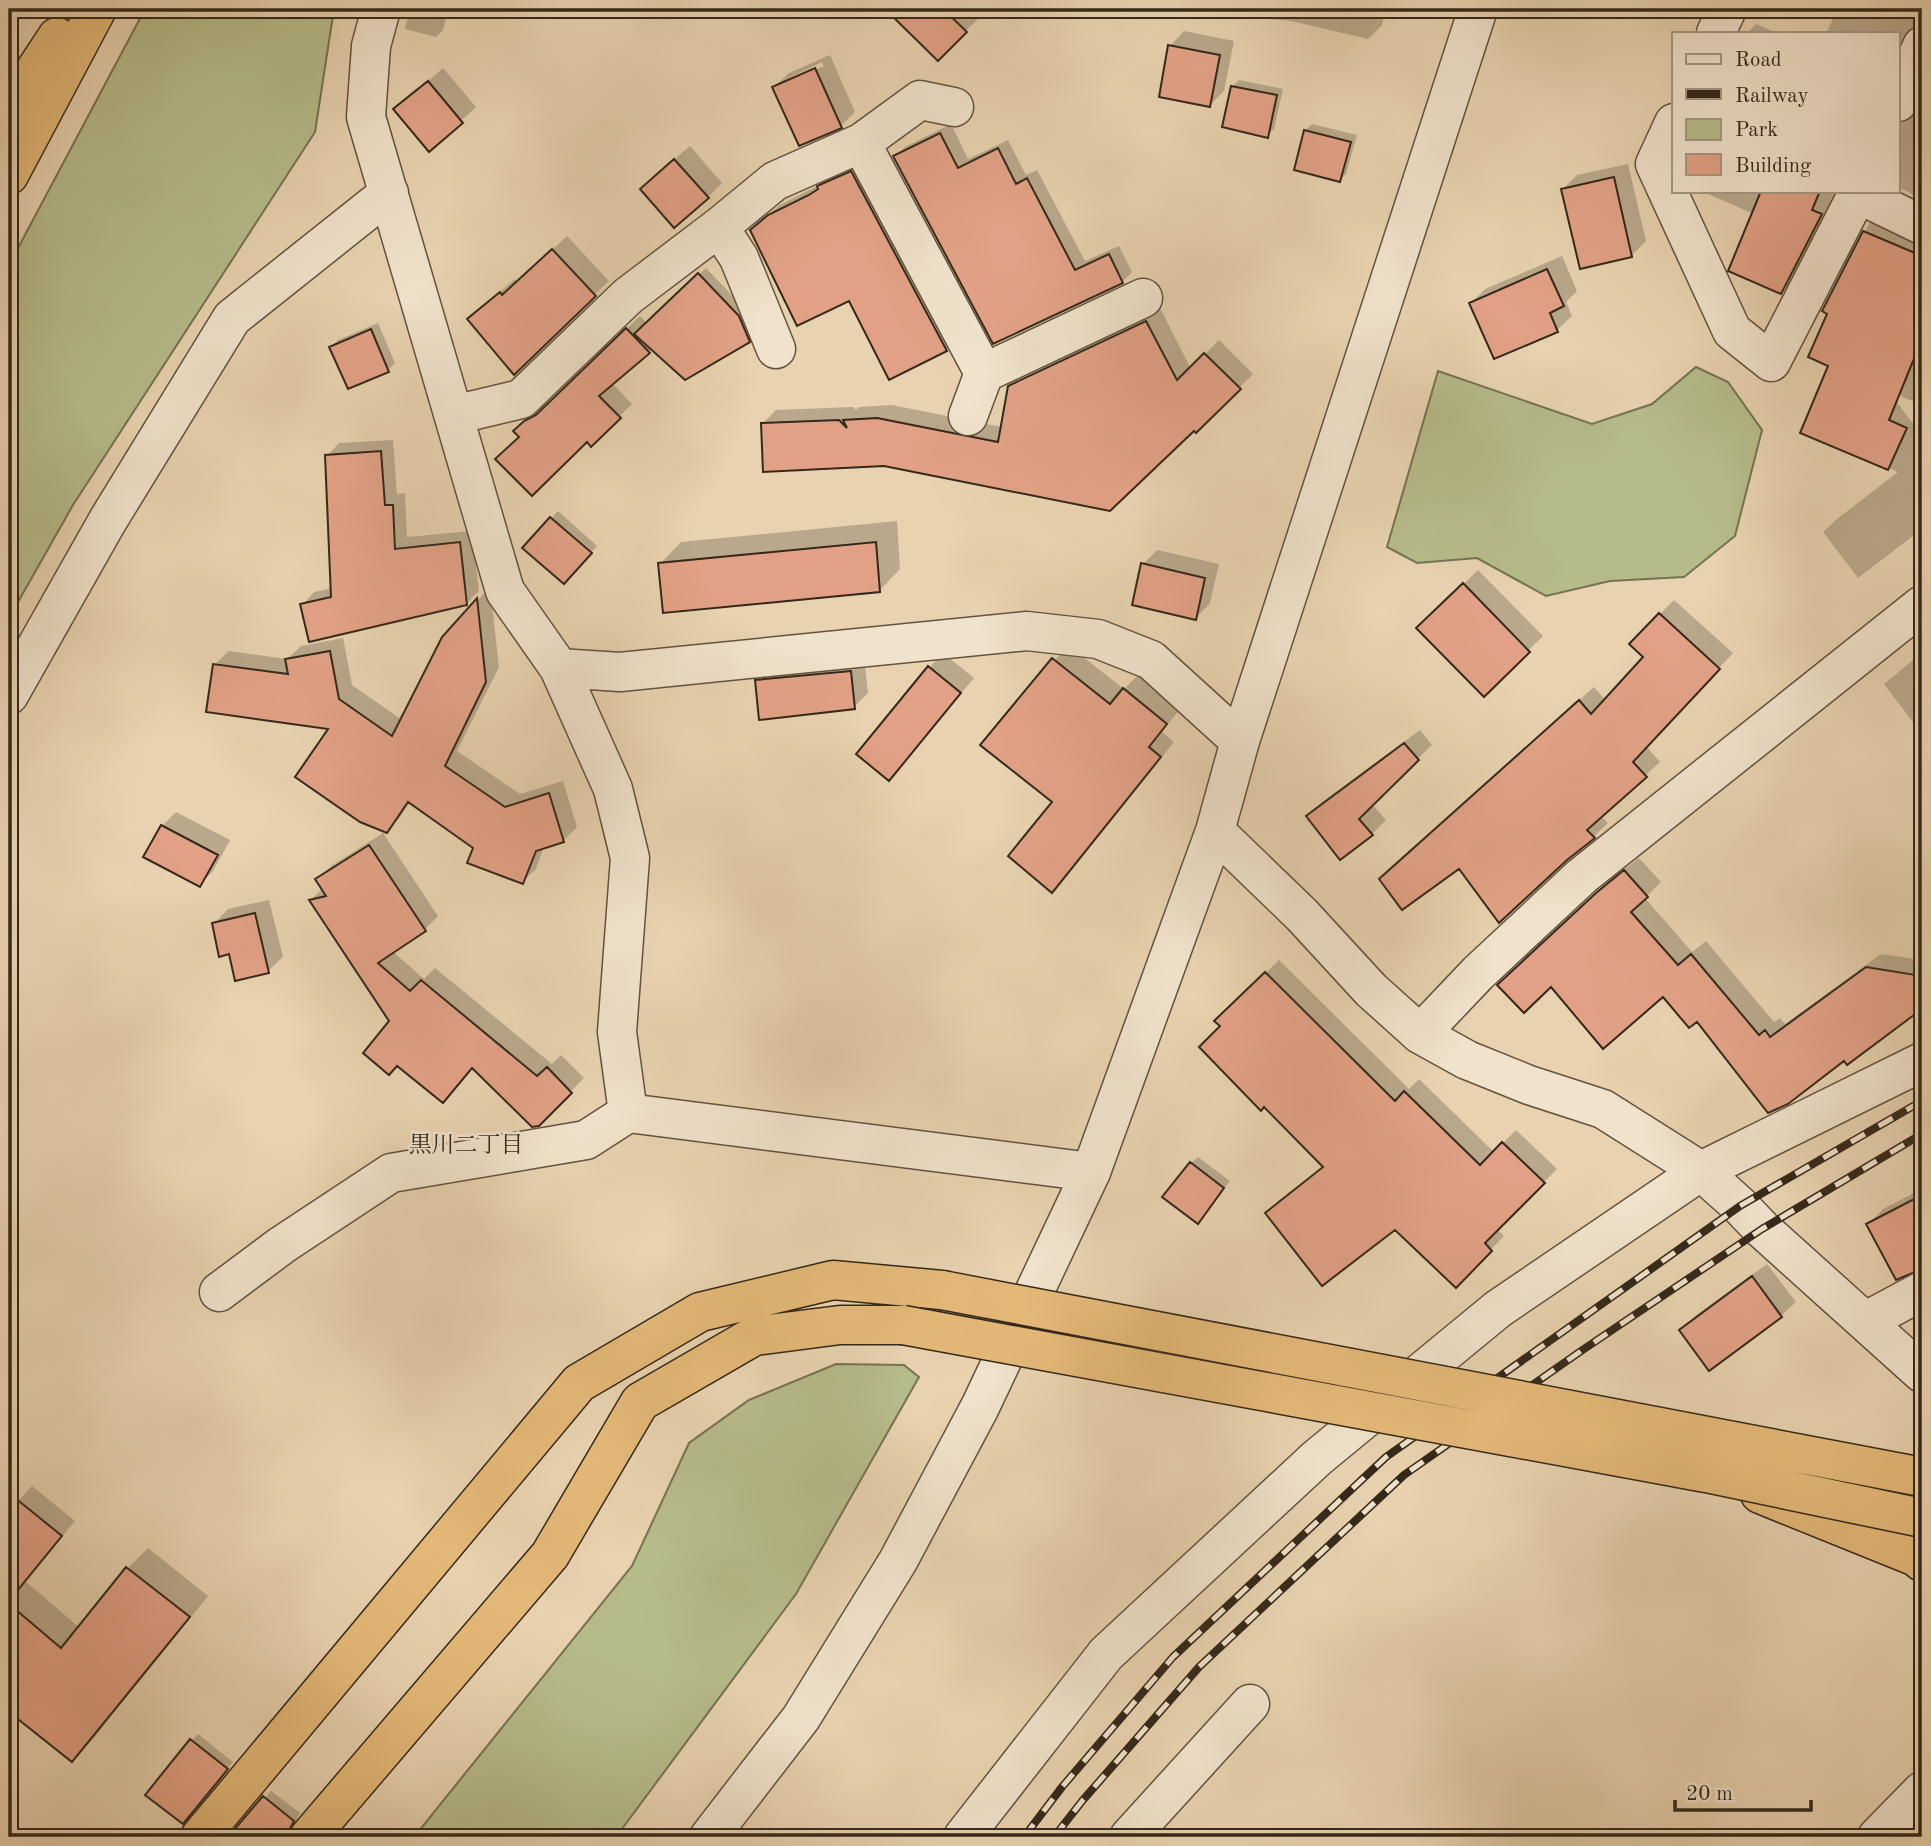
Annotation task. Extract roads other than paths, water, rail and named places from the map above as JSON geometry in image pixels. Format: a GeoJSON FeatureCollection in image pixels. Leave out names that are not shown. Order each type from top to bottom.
{"type":"FeatureCollection","features":[{"type":"Feature","properties":{"kind":"highway"},"geometry":{"type":"LineString","coordinates":[[9,110],[76,9]]}},
{"type":"Feature","properties":{"kind":"highway"},"geometry":{"type":"LineString","coordinates":[[9,175],[97,9]]}},
{"type":"Feature","properties":{"kind":"highway"},"geometry":{"type":"LineString","coordinates":[[200,1837],[579,1383],[700,1312],[833,1280],[942,1290],[1922,1477]]}},
{"type":"Feature","properties":{"kind":"highway"},"geometry":{"type":"LineString","coordinates":[[309,1837],[550,1555],[640,1402],[754,1336],[840,1325],[903,1325],[1706,1472],[1922,1518]]}},
{"type":"Feature","properties":{"kind":"highway"},"geometry":{"type":"LineString","coordinates":[[1706,1472],[1916,1557],[1922,1562]]}},
{"type":"Feature","properties":{"kind":"street"},"geometry":{"type":"LineString","coordinates":[[381,9],[371,46],[366,117],[505,591],[559,668],[613,789],[630,858],[617,1032],[628,1113]]}},
{"type":"Feature","properties":{"kind":"street"},"geometry":{"type":"LineString","coordinates":[[709,1837],[801,1717],[898,1561],[980,1407],[1091,1172],[1215,831],[1240,741],[1478,9]]}},
{"type":"Feature","properties":{"kind":"street"},"geometry":{"type":"LineString","coordinates":[[1716,32],[1727,9]]}},
{"type":"Feature","properties":{"kind":"street"},"geometry":{"type":"LineString","coordinates":[[1899,100],[1922,46]]}},
{"type":"Feature","properties":{"kind":"street"},"geometry":{"type":"LineString","coordinates":[[454,415],[521,399],[628,296],[775,181],[861,143],[920,100],[954,107]]}},
{"type":"Feature","properties":{"kind":"street"},"geometry":{"type":"LineString","coordinates":[[1672,127],[1655,164],[1732,331],[1771,362],[1859,192],[1922,225]]}},
{"type":"Feature","properties":{"kind":"street"},"geometry":{"type":"LineString","coordinates":[[861,143],[984,373]]}},
{"type":"Feature","properties":{"kind":"street"},"geometry":{"type":"LineString","coordinates":[[9,695],[108,520],[232,318],[389,193]]}},
{"type":"Feature","properties":{"kind":"street"},"geometry":{"type":"LineString","coordinates":[[719,227],[739,258],[776,349]]}},
{"type":"Feature","properties":{"kind":"street"},"geometry":{"type":"LineString","coordinates":[[968,416],[984,373],[1143,298]]}},
{"type":"Feature","properties":{"kind":"street"},"geometry":{"type":"LineString","coordinates":[[1420,1034],[1478,973],[1582,877],[1922,605]]}},
{"type":"Feature","properties":{"kind":"street"},"geometry":{"type":"LineString","coordinates":[[559,668],[620,672],[1027,631],[1098,639],[1151,660],[1240,741]]}},
{"type":"Feature","properties":{"kind":"street"},"geometry":{"type":"LineString","coordinates":[[1215,831],[1302,915],[1371,990],[1420,1034],[1467,1060],[1530,1085],[1603,1109],[1701,1171],[1922,1373]]}},
{"type":"Feature","properties":{"kind":"street"},"geometry":{"type":"LineString","coordinates":[[963,1837],[1107,1654],[1317,1458],[1498,1309],[1701,1171],[1922,1062]]}},
{"type":"Feature","properties":{"kind":"street"},"geometry":{"type":"LineString","coordinates":[[219,1292],[282,1245],[391,1172],[586,1140],[628,1113],[1091,1172]]}},
{"type":"Feature","properties":{"kind":"street"},"geometry":{"type":"LineString","coordinates":[[1866,1321],[1922,1290]]}},
{"type":"Feature","properties":{"kind":"street"},"geometry":{"type":"LineString","coordinates":[[1129,1837],[1250,1704]]}},
{"type":"Feature","properties":{"kind":"street"},"geometry":{"type":"LineString","coordinates":[[1877,1837],[1922,1791]]}},
{"type":"Feature","properties":{"kind":"railway"},"geometry":{"type":"LineString","coordinates":[[1024,1837],[1062,1787],[1173,1657],[1386,1457],[1740,1206],[1922,1101]]}},
{"type":"Feature","properties":{"kind":"railway"},"geometry":{"type":"LineString","coordinates":[[1054,1837],[1199,1667],[1404,1475],[1762,1229],[1922,1134]]}},
{"type":"Feature","properties":{"kind":"district","name":"黒川二丁目"},"geometry":{"type":"Point","coordinates":[466,1145]}}]}
